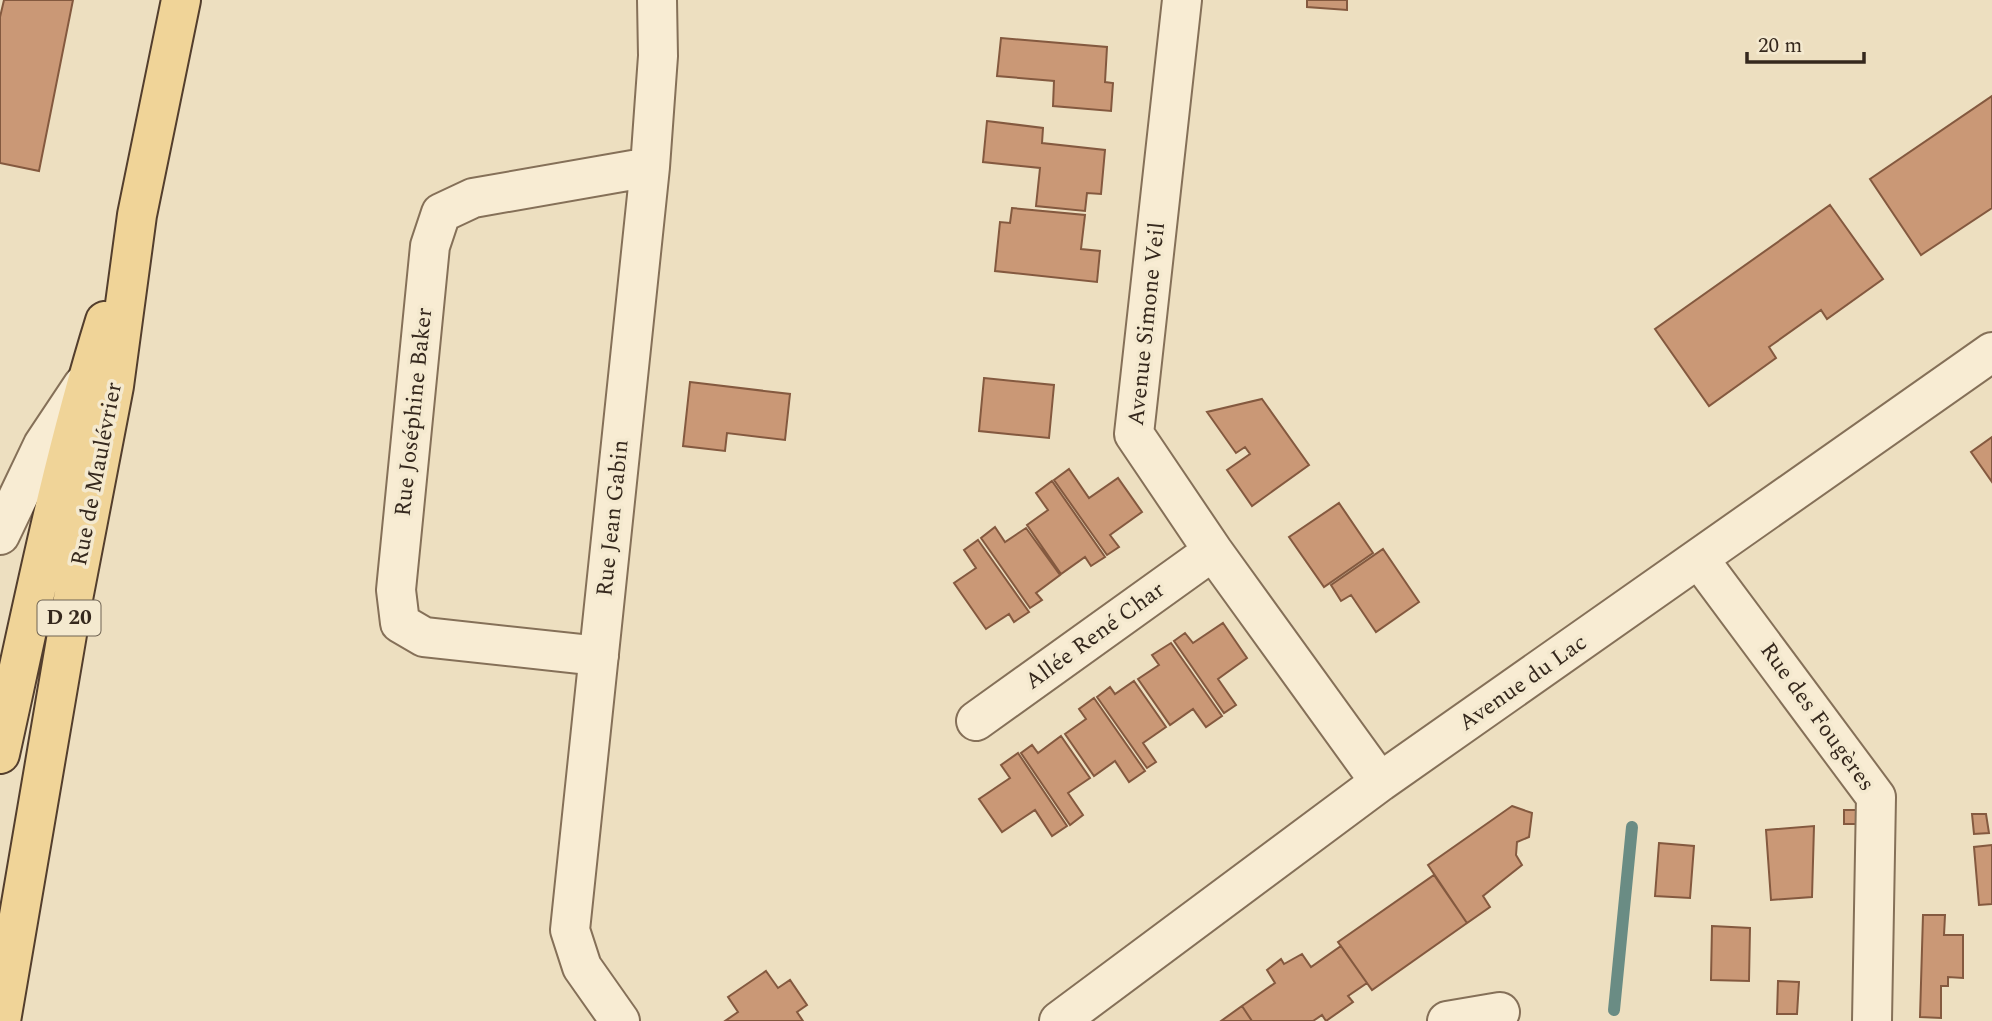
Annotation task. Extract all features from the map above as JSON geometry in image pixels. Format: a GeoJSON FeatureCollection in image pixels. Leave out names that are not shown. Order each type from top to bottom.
{"type":"FeatureCollection","features":[{"type":"Feature","properties":{"kind":"main road","name":"Rue de Maulévrier"},"geometry":{"type":"LineString","coordinates":[[1,1021],[70,612],[114,386],[137,215],[181,0]]}},
{"type":"Feature","properties":{"kind":"main road","name":"Rue de Maulévrier"},"geometry":{"type":"LineString","coordinates":[[0,754],[50,527],[86,380],[137,215]]}},
{"type":"Feature","properties":{"kind":"street","name":"Rue Jean Gabin"},"geometry":{"type":"LineString","coordinates":[[620,1021],[582,967],[570,930],[650,167],[658,55],[657,0]]}},
{"type":"Feature","properties":{"kind":"street","name":"Avenue Simone Veil"},"geometry":{"type":"LineString","coordinates":[[1182,0],[1133,434],[1213,551],[1380,782]]}},
{"type":"Feature","properties":{"kind":"street","name":"Rue Joséphine Baker"},"geometry":{"type":"LineString","coordinates":[[599,656],[424,637],[400,623],[396,590],[430,246],[440,213],[473,198],[650,167]]}},
{"type":"Feature","properties":{"kind":"street","name":"Avenue du Lac"},"geometry":{"type":"LineString","coordinates":[[1059,1021],[1380,782],[1992,352]]}},
{"type":"Feature","properties":{"kind":"street"},"geometry":{"type":"LineString","coordinates":[[0,536],[43,446],[86,380]]}},
{"type":"Feature","properties":{"kind":"street","name":"Allée René Char"},"geometry":{"type":"LineString","coordinates":[[976,722],[1213,551]]}},
{"type":"Feature","properties":{"kind":"street","name":"Rue des Fougères"},"geometry":{"type":"LineString","coordinates":[[1699,559],[1876,797],[1872,1021]]}},
{"type":"Feature","properties":{"kind":"street"},"geometry":{"type":"LineString","coordinates":[[1447,1021],[1500,1012]]}},
{"type":"Feature","properties":{"kind":"building"},"geometry":{"type":"Polygon","coordinates":[[[4,0],[73,0],[39,171],[0,163],[0,17],[4,0]]]}},
{"type":"Feature","properties":{"kind":"building"},"geometry":{"type":"Polygon","coordinates":[[[1307,0],[1347,0],[1347,10],[1307,7],[1307,0]]]}},
{"type":"Feature","properties":{"kind":"building"},"geometry":{"type":"Polygon","coordinates":[[[1001,38],[1107,47],[1105,82],[1113,83],[1111,111],[1053,106],[1054,81],[997,76],[1001,38]]]}},
{"type":"Feature","properties":{"kind":"building"},"geometry":{"type":"Polygon","coordinates":[[[1992,96],[1992,208],[1921,255],[1870,179],[1992,96]]]}},
{"type":"Feature","properties":{"kind":"building"},"geometry":{"type":"Polygon","coordinates":[[[987,121],[1043,128],[1042,143],[1105,150],[1101,194],[1087,193],[1085,211],[1036,206],[1040,168],[983,162],[987,121]]]}},
{"type":"Feature","properties":{"kind":"building"},"geometry":{"type":"Polygon","coordinates":[[[1830,205],[1883,279],[1827,319],[1821,310],[1769,347],[1776,358],[1709,406],[1655,329],[1830,205]]]}},
{"type":"Feature","properties":{"kind":"building"},"geometry":{"type":"Polygon","coordinates":[[[1012,208],[1085,215],[1081,249],[1100,251],[1097,282],[995,271],[1000,222],[1010,223],[1012,208]]]}},
{"type":"Feature","properties":{"kind":"building"},"geometry":{"type":"Polygon","coordinates":[[[984,378],[1054,385],[1049,438],[979,431],[984,378]]]}},
{"type":"Feature","properties":{"kind":"building"},"geometry":{"type":"Polygon","coordinates":[[[690,382],[790,394],[785,440],[727,433],[725,451],[683,446],[690,382]]]}},
{"type":"Feature","properties":{"kind":"building"},"geometry":{"type":"Polygon","coordinates":[[[1262,399],[1309,465],[1252,506],[1227,470],[1250,454],[1245,447],[1236,453],[1207,412],[1262,399]]]}},
{"type":"Feature","properties":{"kind":"building"},"geometry":{"type":"Polygon","coordinates":[[[1992,437],[1992,482],[1971,452],[1992,437]]]}},
{"type":"Feature","properties":{"kind":"building"},"geometry":{"type":"Polygon","coordinates":[[[1069,469],[1089,498],[1118,478],[1142,512],[1110,535],[1119,547],[1107,555],[1054,480],[1069,469]]]}},
{"type":"Feature","properties":{"kind":"building"},"geometry":{"type":"Polygon","coordinates":[[[1052,481],[1105,557],[1091,566],[1085,557],[1061,574],[1027,525],[1048,510],[1036,493],[1052,481]]]}},
{"type":"Feature","properties":{"kind":"building"},"geometry":{"type":"Polygon","coordinates":[[[1339,503],[1373,553],[1324,587],[1289,537],[1339,503]]]}},
{"type":"Feature","properties":{"kind":"building"},"geometry":{"type":"Polygon","coordinates":[[[995,527],[1005,542],[1026,528],[1060,575],[1036,593],[1042,600],[1030,608],[981,538],[995,527]]]}},
{"type":"Feature","properties":{"kind":"building"},"geometry":{"type":"Polygon","coordinates":[[[978,540],[1029,612],[1014,622],[1009,614],[986,629],[954,583],[976,568],[964,550],[978,540]]]}},
{"type":"Feature","properties":{"kind":"building"},"geometry":{"type":"Polygon","coordinates":[[[1383,549],[1419,602],[1376,632],[1351,595],[1341,601],[1331,585],[1383,549]]]}},
{"type":"Feature","properties":{"kind":"building"},"geometry":{"type":"Polygon","coordinates":[[[1223,623],[1247,658],[1218,679],[1236,705],[1224,713],[1174,641],[1185,633],[1193,643],[1223,623]]]}},
{"type":"Feature","properties":{"kind":"building"},"geometry":{"type":"Polygon","coordinates":[[[1171,643],[1222,716],[1206,727],[1193,709],[1170,725],[1138,679],[1159,665],[1152,655],[1171,643]]]}},
{"type":"Feature","properties":{"kind":"building"},"geometry":{"type":"Polygon","coordinates":[[[1134,681],[1166,727],[1143,743],[1156,762],[1147,768],[1097,697],[1110,687],[1115,694],[1134,681]]]}},
{"type":"Feature","properties":{"kind":"building"},"geometry":{"type":"Polygon","coordinates":[[[1094,698],[1145,771],[1129,782],[1115,761],[1094,776],[1065,734],[1086,719],[1079,709],[1094,698]]]}},
{"type":"Feature","properties":{"kind":"building"},"geometry":{"type":"Polygon","coordinates":[[[1061,736],[1090,778],[1068,793],[1083,815],[1070,825],[1021,753],[1032,745],[1038,753],[1061,736]]]}},
{"type":"Feature","properties":{"kind":"building"},"geometry":{"type":"Polygon","coordinates":[[[1018,753],[1067,826],[1052,836],[1035,810],[1002,832],[979,799],[1010,778],[1001,765],[1018,753]]]}},
{"type":"Feature","properties":{"kind":"building"},"geometry":{"type":"Polygon","coordinates":[[[1512,806],[1532,813],[1529,837],[1517,842],[1516,855],[1522,865],[1483,896],[1490,907],[1467,923],[1428,865],[1512,806]]]}},
{"type":"Feature","properties":{"kind":"building"},"geometry":{"type":"Polygon","coordinates":[[[1844,810],[1858,810],[1857,824],[1844,824],[1844,810]]]}},
{"type":"Feature","properties":{"kind":"building"},"geometry":{"type":"Polygon","coordinates":[[[1972,814],[1986,814],[1989,833],[1974,834],[1972,814]]]}},
{"type":"Feature","properties":{"kind":"building"},"geometry":{"type":"Polygon","coordinates":[[[1814,826],[1812,897],[1771,900],[1766,830],[1814,826]]]}},
{"type":"Feature","properties":{"kind":"building"},"geometry":{"type":"Polygon","coordinates":[[[1659,843],[1694,846],[1690,898],[1655,896],[1659,843]]]}},
{"type":"Feature","properties":{"kind":"building"},"geometry":{"type":"Polygon","coordinates":[[[1992,845],[1992,904],[1979,905],[1974,847],[1992,845]]]}},
{"type":"Feature","properties":{"kind":"building"},"geometry":{"type":"Polygon","coordinates":[[[1434,875],[1467,923],[1372,990],[1338,942],[1434,875]]]}},
{"type":"Feature","properties":{"kind":"building"},"geometry":{"type":"Polygon","coordinates":[[[1923,915],[1945,915],[1944,935],[1963,935],[1963,978],[1948,977],[1948,986],[1941,986],[1941,1018],[1920,1017],[1923,915]]]}},
{"type":"Feature","properties":{"kind":"building"},"geometry":{"type":"Polygon","coordinates":[[[1712,926],[1750,928],[1749,981],[1711,980],[1712,926]]]}},
{"type":"Feature","properties":{"kind":"building"},"geometry":{"type":"Polygon","coordinates":[[[1341,946],[1367,983],[1348,996],[1353,1002],[1326,1021],[1322,1015],[1313,1021],[1252,1021],[1242,1006],[1275,983],[1267,970],[1281,959],[1284,964],[1302,954],[1311,967],[1341,946]]]}},
{"type":"Feature","properties":{"kind":"building"},"geometry":{"type":"Polygon","coordinates":[[[766,971],[778,988],[790,980],[807,1005],[797,1012],[803,1021],[725,1021],[738,1012],[728,997],[766,971]]]}},
{"type":"Feature","properties":{"kind":"building"},"geometry":{"type":"Polygon","coordinates":[[[1778,981],[1799,982],[1797,1014],[1777,1014],[1778,981]]]}},
{"type":"Feature","properties":{"kind":"building"},"geometry":{"type":"Polygon","coordinates":[[[1242,1006],[1252,1021],[1221,1021],[1242,1006]]]}},
{"type":"Feature","properties":{"kind":"waterway"},"geometry":{"type":"LineString","coordinates":[[1614,1010],[1632,827]]}}]}
